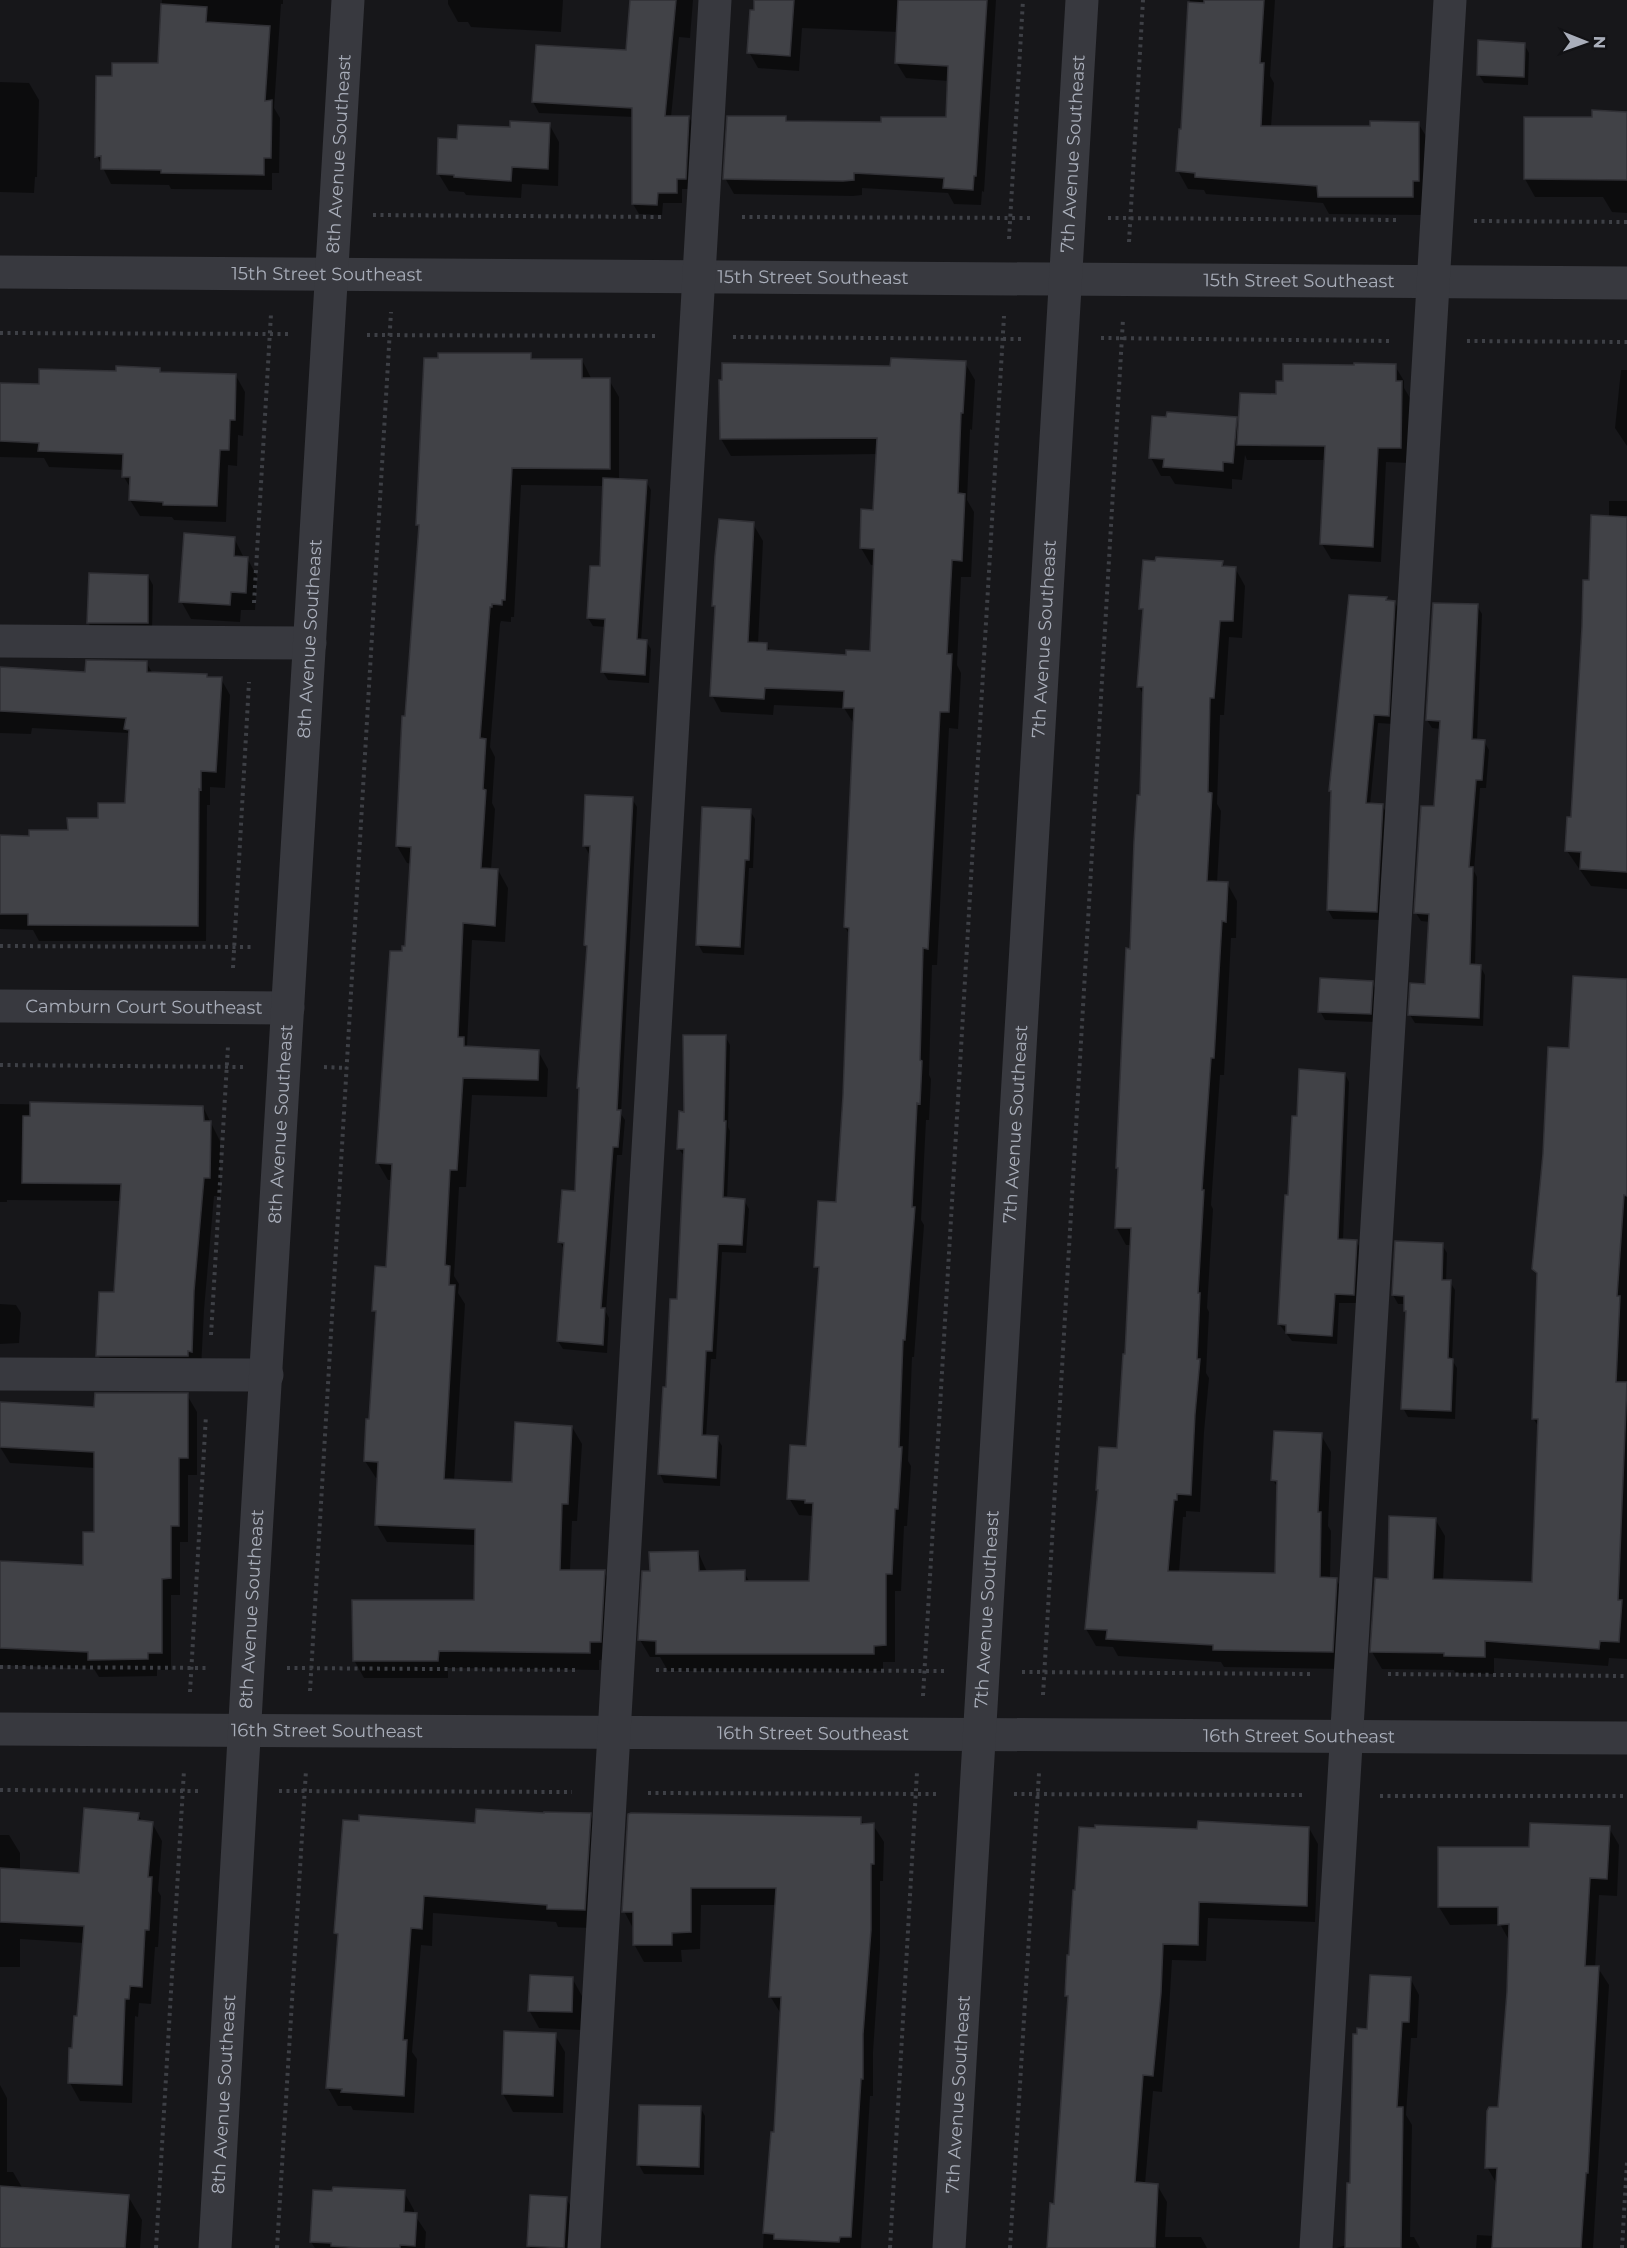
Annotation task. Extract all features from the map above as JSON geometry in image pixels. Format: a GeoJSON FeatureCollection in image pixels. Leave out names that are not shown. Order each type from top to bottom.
{"type":"FeatureCollection","features":[{"type":"Feature","properties":{"kind":"street","name":"8th Avenue Southeast"},"geometry":{"type":"LineString","coordinates":[[215,2248],[348,0]]}},
{"type":"Feature","properties":{"kind":"street"},"geometry":{"type":"LineString","coordinates":[[584,2248],[715,0]]}},
{"type":"Feature","properties":{"kind":"street","name":"7th Avenue Southeast"},"geometry":{"type":"LineString","coordinates":[[949,2248],[1082,0]]}},
{"type":"Feature","properties":{"kind":"street"},"geometry":{"type":"LineString","coordinates":[[1316,2248],[1450,0]]}},
{"type":"Feature","properties":{"kind":"street","name":"15th Street Southeast"},"geometry":{"type":"LineString","coordinates":[[0,272],[1627,284]]}},
{"type":"Feature","properties":{"kind":"street"},"geometry":{"type":"LineString","coordinates":[[0,641],[310,643]]}},
{"type":"Feature","properties":{"kind":"street","name":"Camburn Court Southeast"},"geometry":{"type":"LineString","coordinates":[[0,1006],[288,1008]]}},
{"type":"Feature","properties":{"kind":"street"},"geometry":{"type":"LineString","coordinates":[[0,1374],[267,1375]]}},
{"type":"Feature","properties":{"kind":"street","name":"16th Street Southeast"},"geometry":{"type":"LineString","coordinates":[[0,1729],[1627,1738]]}},
{"type":"Feature","properties":{"kind":"path"},"geometry":{"type":"LineString","coordinates":[[1008,247],[1023,0]]}},
{"type":"Feature","properties":{"kind":"path"},"geometry":{"type":"LineString","coordinates":[[1128,248],[1143,0]]}},
{"type":"Feature","properties":{"kind":"path"},"geometry":{"type":"LineString","coordinates":[[1102,218],[1627,222]]}},
{"type":"Feature","properties":{"kind":"path"},"geometry":{"type":"LineString","coordinates":[[310,1697],[391,306]]}},
{"type":"Feature","properties":{"kind":"path"},"geometry":{"type":"LineString","coordinates":[[923,1699],[1005,311]]}},
{"type":"Feature","properties":{"kind":"path"},"geometry":{"type":"LineString","coordinates":[[1043,1699],[1124,312]]}},
{"type":"Feature","properties":{"kind":"path"},"geometry":{"type":"LineString","coordinates":[[0,333],[298,335]]}},
{"type":"Feature","properties":{"kind":"path"},"geometry":{"type":"LineString","coordinates":[[1094,338],[1627,342]]}},
{"type":"Feature","properties":{"kind":"path"},"geometry":{"type":"LineString","coordinates":[[0,946],[263,947]]}},
{"type":"Feature","properties":{"kind":"path"},"geometry":{"type":"LineString","coordinates":[[0,1065],[246,1067]]}},
{"type":"Feature","properties":{"kind":"path"},"geometry":{"type":"LineString","coordinates":[[318,1066],[347,1068]]}},
{"type":"Feature","properties":{"kind":"path"},"geometry":{"type":"LineString","coordinates":[[0,1667],[220,1668]]}},
{"type":"Feature","properties":{"kind":"path"},"geometry":{"type":"LineString","coordinates":[[156,2248],[185,1761]]}},
{"type":"Feature","properties":{"kind":"path"},"geometry":{"type":"LineString","coordinates":[[277,2248],[307,1762]]}},
{"type":"Feature","properties":{"kind":"path"},"geometry":{"type":"LineString","coordinates":[[890,2248],[917,1765]]}},
{"type":"Feature","properties":{"kind":"path"},"geometry":{"type":"LineString","coordinates":[[1010,2248],[1040,1765]]}},
{"type":"Feature","properties":{"kind":"path"},"geometry":{"type":"LineString","coordinates":[[0,1790],[204,1791]]}},
{"type":"Feature","properties":{"kind":"path"},"geometry":{"type":"LineString","coordinates":[[1622,2248],[1627,2162]]}},
{"type":"Feature","properties":{"kind":"building"},"geometry":{"type":"Polygon","coordinates":[[[630,0],[676,0],[665,116],[689,116],[686,179],[677,179],[677,193],[658,193],[657,205],[632,204],[632,108],[532,102],[536,45],[626,50],[630,0]]]}},
{"type":"Feature","properties":{"kind":"building"},"geometry":{"type":"Polygon","coordinates":[[[754,0],[794,0],[790,56],[747,53],[750,10],[754,10],[754,0]]]}},
{"type":"Feature","properties":{"kind":"building"},"geometry":{"type":"Polygon","coordinates":[[[898,0],[987,0],[976,176],[974,176],[973,190],[943,188],[944,178],[854,173],[854,180],[843,181],[723,179],[727,116],[786,116],[786,121],[881,122],[881,117],[946,117],[948,66],[895,63],[898,0]]]}},
{"type":"Feature","properties":{"kind":"building"},"geometry":{"type":"Polygon","coordinates":[[[1204,0],[1264,0],[1260,63],[1264,63],[1261,126],[1370,126],[1370,121],[1419,122],[1419,181],[1413,181],[1413,197],[1318,197],[1317,186],[1195,177],[1195,173],[1176,171],[1179,129],[1181,129],[1188,2],[1204,3],[1204,0]]]}},
{"type":"Feature","properties":{"kind":"building"},"geometry":{"type":"Polygon","coordinates":[[[161,4],[207,7],[206,22],[270,26],[265,101],[272,100],[271,158],[264,158],[264,175],[101,169],[101,156],[95,157],[96,76],[112,76],[112,63],[158,63],[161,4]]]}},
{"type":"Feature","properties":{"kind":"building"},"geometry":{"type":"Polygon","coordinates":[[[1478,40],[1525,43],[1524,77],[1477,75],[1478,40]]]}},
{"type":"Feature","properties":{"kind":"building"},"geometry":{"type":"Polygon","coordinates":[[[1592,110],[1627,112],[1627,180],[1524,179],[1524,117],[1592,117],[1592,110]]]}},
{"type":"Feature","properties":{"kind":"building"},"geometry":{"type":"Polygon","coordinates":[[[510,121],[550,123],[548,169],[512,167],[511,181],[437,174],[438,138],[457,139],[458,125],[510,127],[510,121]]]}},
{"type":"Feature","properties":{"kind":"building"},"geometry":{"type":"Polygon","coordinates":[[[438,353],[531,353],[531,359],[582,359],[582,378],[610,378],[610,469],[512,468],[505,600],[502,600],[502,605],[492,604],[490,607],[480,738],[486,739],[483,789],[486,790],[481,868],[498,869],[495,926],[463,923],[458,1037],[464,1037],[464,1046],[539,1050],[538,1080],[463,1078],[457,1170],[450,1170],[445,1265],[450,1266],[449,1285],[455,1285],[444,1479],[512,1482],[515,1422],[572,1426],[568,1504],[562,1504],[560,1570],[605,1570],[601,1642],[590,1642],[590,1653],[439,1651],[438,1661],[353,1661],[352,1600],[474,1600],[475,1529],[375,1525],[378,1462],[364,1461],[376,1311],[372,1311],[375,1266],[386,1267],[392,1164],[376,1163],[390,951],[402,951],[402,946],[405,946],[411,847],[396,846],[402,716],[405,716],[419,525],[416,525],[424,358],[438,358],[438,353]]]}},
{"type":"Feature","properties":{"kind":"building"},"geometry":{"type":"Polygon","coordinates":[[[891,358],[966,361],[963,413],[961,413],[958,493],[965,494],[962,561],[952,560],[947,654],[952,654],[949,712],[940,712],[928,949],[923,948],[920,1060],[922,1061],[920,1104],[917,1103],[912,1207],[915,1207],[905,1340],[903,1340],[899,1447],[902,1447],[898,1509],[895,1509],[892,1574],[886,1574],[886,1645],[874,1646],[874,1654],[656,1654],[656,1641],[638,1640],[642,1571],[650,1571],[649,1552],[698,1551],[699,1571],[745,1570],[745,1581],[809,1581],[813,1503],[787,1499],[790,1445],[806,1446],[819,1267],[814,1267],[818,1201],[836,1202],[843,1096],[849,928],[844,927],[854,708],[843,708],[844,691],[765,688],[764,699],[710,696],[715,606],[712,606],[719,519],[754,522],[748,642],[767,643],[767,650],[846,655],[846,650],[870,651],[874,549],[860,548],[861,509],[873,510],[877,438],[720,439],[719,380],[722,380],[722,363],[890,366],[891,358]]]}},
{"type":"Feature","properties":{"kind":"building"},"geometry":{"type":"Polygon","coordinates":[[[1354,363],[1396,364],[1396,381],[1402,381],[1401,448],[1378,448],[1373,547],[1320,544],[1325,446],[1237,445],[1240,393],[1276,394],[1276,381],[1283,381],[1283,364],[1354,365],[1354,363]]]}},
{"type":"Feature","properties":{"kind":"building"},"geometry":{"type":"Polygon","coordinates":[[[116,366],[160,368],[160,372],[236,374],[235,420],[230,420],[229,450],[220,450],[217,506],[163,505],[163,502],[129,500],[130,477],[122,477],[123,454],[38,451],[39,443],[0,441],[0,383],[39,384],[39,369],[116,371],[116,366]]]}},
{"type":"Feature","properties":{"kind":"building"},"geometry":{"type":"Polygon","coordinates":[[[1167,412],[1237,417],[1233,463],[1223,462],[1223,471],[1163,467],[1164,459],[1149,458],[1152,416],[1166,417],[1167,412]]]}},
{"type":"Feature","properties":{"kind":"building"},"geometry":{"type":"Polygon","coordinates":[[[603,478],[647,480],[637,639],[647,640],[645,675],[601,672],[605,619],[587,618],[590,566],[600,566],[603,478]]]}},
{"type":"Feature","properties":{"kind":"building"},"geometry":{"type":"Polygon","coordinates":[[[1591,515],[1627,517],[1627,872],[1580,869],[1581,852],[1565,851],[1567,817],[1571,817],[1583,580],[1589,580],[1591,515]]]}},
{"type":"Feature","properties":{"kind":"building"},"geometry":{"type":"Polygon","coordinates":[[[184,533],[235,537],[234,556],[248,557],[246,593],[231,592],[230,605],[179,602],[184,533]]]}},
{"type":"Feature","properties":{"kind":"building"},"geometry":{"type":"Polygon","coordinates":[[[1156,557],[1223,561],[1222,566],[1236,567],[1233,621],[1220,621],[1214,698],[1210,698],[1208,792],[1212,793],[1207,881],[1228,882],[1226,922],[1222,921],[1214,1058],[1211,1058],[1202,1190],[1204,1190],[1197,1359],[1200,1359],[1191,1495],[1177,1494],[1177,1500],[1174,1500],[1168,1571],[1275,1573],[1277,1481],[1271,1480],[1274,1431],[1322,1433],[1318,1512],[1321,1512],[1320,1577],[1337,1578],[1333,1652],[1213,1650],[1213,1645],[1106,1639],[1107,1630],[1085,1629],[1098,1490],[1096,1490],[1099,1447],[1117,1448],[1123,1354],[1125,1354],[1131,1228],[1115,1228],[1118,1168],[1116,1168],[1126,948],[1130,949],[1137,795],[1140,795],[1143,687],[1137,687],[1143,609],[1139,609],[1143,560],[1155,561],[1156,557]]]}},
{"type":"Feature","properties":{"kind":"building"},"geometry":{"type":"Polygon","coordinates":[[[89,573],[148,575],[148,623],[87,623],[89,573]]]}},
{"type":"Feature","properties":{"kind":"building"},"geometry":{"type":"Polygon","coordinates":[[[1349,595],[1387,597],[1386,600],[1395,601],[1389,716],[1374,715],[1366,803],[1383,804],[1377,912],[1327,910],[1331,791],[1329,791],[1349,595]]]}},
{"type":"Feature","properties":{"kind":"building"},"geometry":{"type":"Polygon","coordinates":[[[1433,603],[1478,604],[1472,739],[1485,740],[1482,780],[1476,780],[1469,867],[1473,867],[1470,964],[1481,965],[1479,1018],[1408,1015],[1410,983],[1425,984],[1429,914],[1414,913],[1421,806],[1434,806],[1440,721],[1426,720],[1433,603]]]}},
{"type":"Feature","properties":{"kind":"building"},"geometry":{"type":"Polygon","coordinates":[[[86,660],[147,661],[147,672],[207,674],[207,677],[222,677],[216,772],[201,771],[201,790],[199,789],[198,926],[28,925],[28,914],[0,914],[0,835],[29,836],[29,830],[68,830],[67,818],[98,818],[98,803],[125,803],[129,730],[124,729],[126,718],[0,711],[0,667],[85,672],[86,660]]]}},
{"type":"Feature","properties":{"kind":"building"},"geometry":{"type":"Polygon","coordinates":[[[585,795],[633,797],[617,1110],[621,1110],[618,1147],[613,1147],[601,1308],[605,1308],[603,1345],[557,1341],[564,1243],[558,1242],[562,1190],[575,1191],[579,1088],[577,1088],[587,946],[584,945],[590,846],[583,846],[585,795]]]}},
{"type":"Feature","properties":{"kind":"building"},"geometry":{"type":"Polygon","coordinates":[[[702,807],[751,809],[749,860],[745,860],[740,947],[696,945],[702,807]]]}},
{"type":"Feature","properties":{"kind":"building"},"geometry":{"type":"Polygon","coordinates":[[[1573,976],[1627,979],[1627,1196],[1624,1195],[1617,1296],[1620,1296],[1616,1382],[1627,1382],[1618,1600],[1622,1600],[1619,1642],[1600,1641],[1599,1649],[1485,1641],[1485,1657],[1444,1656],[1444,1653],[1370,1652],[1375,1578],[1388,1579],[1389,1516],[1436,1518],[1433,1579],[1532,1582],[1538,1419],[1532,1419],[1537,1273],[1532,1269],[1543,1154],[1548,1047],[1569,1048],[1573,976]]]}},
{"type":"Feature","properties":{"kind":"building"},"geometry":{"type":"Polygon","coordinates":[[[1320,978],[1373,981],[1371,1014],[1318,1012],[1320,978]]]}},
{"type":"Feature","properties":{"kind":"building"},"geometry":{"type":"Polygon","coordinates":[[[683,1035],[726,1035],[723,1197],[745,1199],[742,1245],[718,1244],[712,1351],[706,1351],[702,1435],[718,1436],[716,1478],[658,1474],[663,1387],[666,1387],[670,1299],[677,1299],[684,1149],[677,1149],[679,1111],[684,1112],[683,1035]]]}},
{"type":"Feature","properties":{"kind":"building"},"geometry":{"type":"Polygon","coordinates":[[[1299,1069],[1345,1073],[1338,1239],[1357,1240],[1354,1295],[1335,1294],[1332,1336],[1286,1333],[1286,1325],[1278,1324],[1285,1195],[1288,1195],[1292,1116],[1297,1116],[1299,1069]]]}},
{"type":"Feature","properties":{"kind":"building"},"geometry":{"type":"Polygon","coordinates":[[[30,1102],[203,1106],[204,1121],[211,1121],[210,1178],[204,1178],[194,1291],[192,1352],[188,1351],[188,1356],[96,1356],[99,1292],[114,1292],[121,1184],[22,1183],[23,1116],[30,1116],[30,1102]]]}},
{"type":"Feature","properties":{"kind":"building"},"geometry":{"type":"Polygon","coordinates":[[[1395,1241],[1443,1243],[1442,1280],[1451,1280],[1448,1358],[1453,1359],[1451,1411],[1401,1409],[1406,1311],[1404,1311],[1404,1296],[1392,1295],[1395,1241]]]}},
{"type":"Feature","properties":{"kind":"building"},"geometry":{"type":"Polygon","coordinates":[[[95,1393],[188,1393],[188,1458],[179,1458],[179,1526],[171,1526],[171,1578],[162,1579],[162,1653],[148,1653],[148,1659],[88,1660],[88,1652],[0,1648],[0,1561],[83,1565],[83,1532],[94,1532],[94,1452],[0,1447],[0,1402],[94,1407],[95,1393]]]}},
{"type":"Feature","properties":{"kind":"building"},"geometry":{"type":"Polygon","coordinates":[[[84,1808],[139,1813],[138,1820],[153,1822],[148,1877],[152,1877],[149,1930],[145,1930],[142,1987],[130,1986],[129,1999],[125,1999],[122,2085],[68,2083],[69,2048],[72,2048],[74,2016],[77,2016],[84,1926],[0,1922],[0,1868],[79,1873],[84,1808]]]}},
{"type":"Feature","properties":{"kind":"building"},"geometry":{"type":"Polygon","coordinates":[[[476,1809],[591,1813],[585,1910],[547,1909],[547,1905],[424,1896],[422,1929],[411,1928],[403,2040],[407,2040],[404,2096],[341,2092],[342,2089],[326,2088],[338,1934],[334,1933],[343,1820],[359,1821],[359,1815],[475,1823],[476,1809]]]}},
{"type":"Feature","properties":{"kind":"building"},"geometry":{"type":"Polygon","coordinates":[[[628,1814],[861,1817],[861,1824],[874,1823],[874,1864],[871,1864],[871,1930],[863,2034],[863,2079],[861,2079],[851,2237],[840,2237],[839,2242],[774,2239],[774,2234],[763,2233],[771,2132],[774,2132],[781,1997],[769,1997],[776,1888],[691,1888],[691,1932],[672,1933],[672,1945],[633,1945],[633,1912],[622,1912],[628,1814]]]}},
{"type":"Feature","properties":{"kind":"building"},"geometry":{"type":"Polygon","coordinates":[[[1198,1821],[1309,1827],[1307,1906],[1199,1902],[1198,1945],[1163,1944],[1153,2076],[1143,2075],[1135,2182],[1158,2184],[1155,2248],[1047,2248],[1050,2203],[1054,2204],[1068,1996],[1065,1996],[1067,1955],[1069,1955],[1079,1827],[1095,1828],[1095,1825],[1197,1829],[1198,1821]]]}},
{"type":"Feature","properties":{"kind":"building"},"geometry":{"type":"Polygon","coordinates":[[[1530,1823],[1610,1826],[1607,1879],[1590,1878],[1585,1966],[1599,1966],[1588,2173],[1586,2173],[1581,2248],[1492,2248],[1497,2168],[1485,2168],[1487,2111],[1489,2107],[1498,2107],[1507,1992],[1509,1924],[1498,1925],[1498,1907],[1438,1907],[1438,1847],[1529,1847],[1530,1823]]]}},
{"type":"Feature","properties":{"kind":"building"},"geometry":{"type":"Polygon","coordinates":[[[530,1975],[573,1977],[572,2012],[528,2011],[530,1975]]]}},
{"type":"Feature","properties":{"kind":"building"},"geometry":{"type":"Polygon","coordinates":[[[1370,1975],[1411,1977],[1409,2022],[1402,2022],[1397,2107],[1403,2107],[1401,2248],[1345,2248],[1347,2183],[1350,2183],[1353,2034],[1357,2034],[1357,2028],[1367,2029],[1370,1975]]]}},
{"type":"Feature","properties":{"kind":"building"},"geometry":{"type":"Polygon","coordinates":[[[504,2031],[556,2033],[553,2096],[502,2094],[504,2031]]]}},
{"type":"Feature","properties":{"kind":"building"},"geometry":{"type":"Polygon","coordinates":[[[639,2105],[701,2106],[699,2167],[637,2165],[639,2105]]]}},
{"type":"Feature","properties":{"kind":"building"},"geometry":{"type":"Polygon","coordinates":[[[0,2186],[129,2195],[125,2248],[0,2248],[0,2186]]]}},
{"type":"Feature","properties":{"kind":"building"},"geometry":{"type":"Polygon","coordinates":[[[333,2187],[405,2190],[404,2212],[417,2213],[415,2246],[362,2248],[310,2242],[313,2190],[332,2191],[333,2187]]]}},
{"type":"Feature","properties":{"kind":"building"},"geometry":{"type":"Polygon","coordinates":[[[530,2195],[567,2197],[564,2248],[527,2246],[530,2195]]]}}]}
